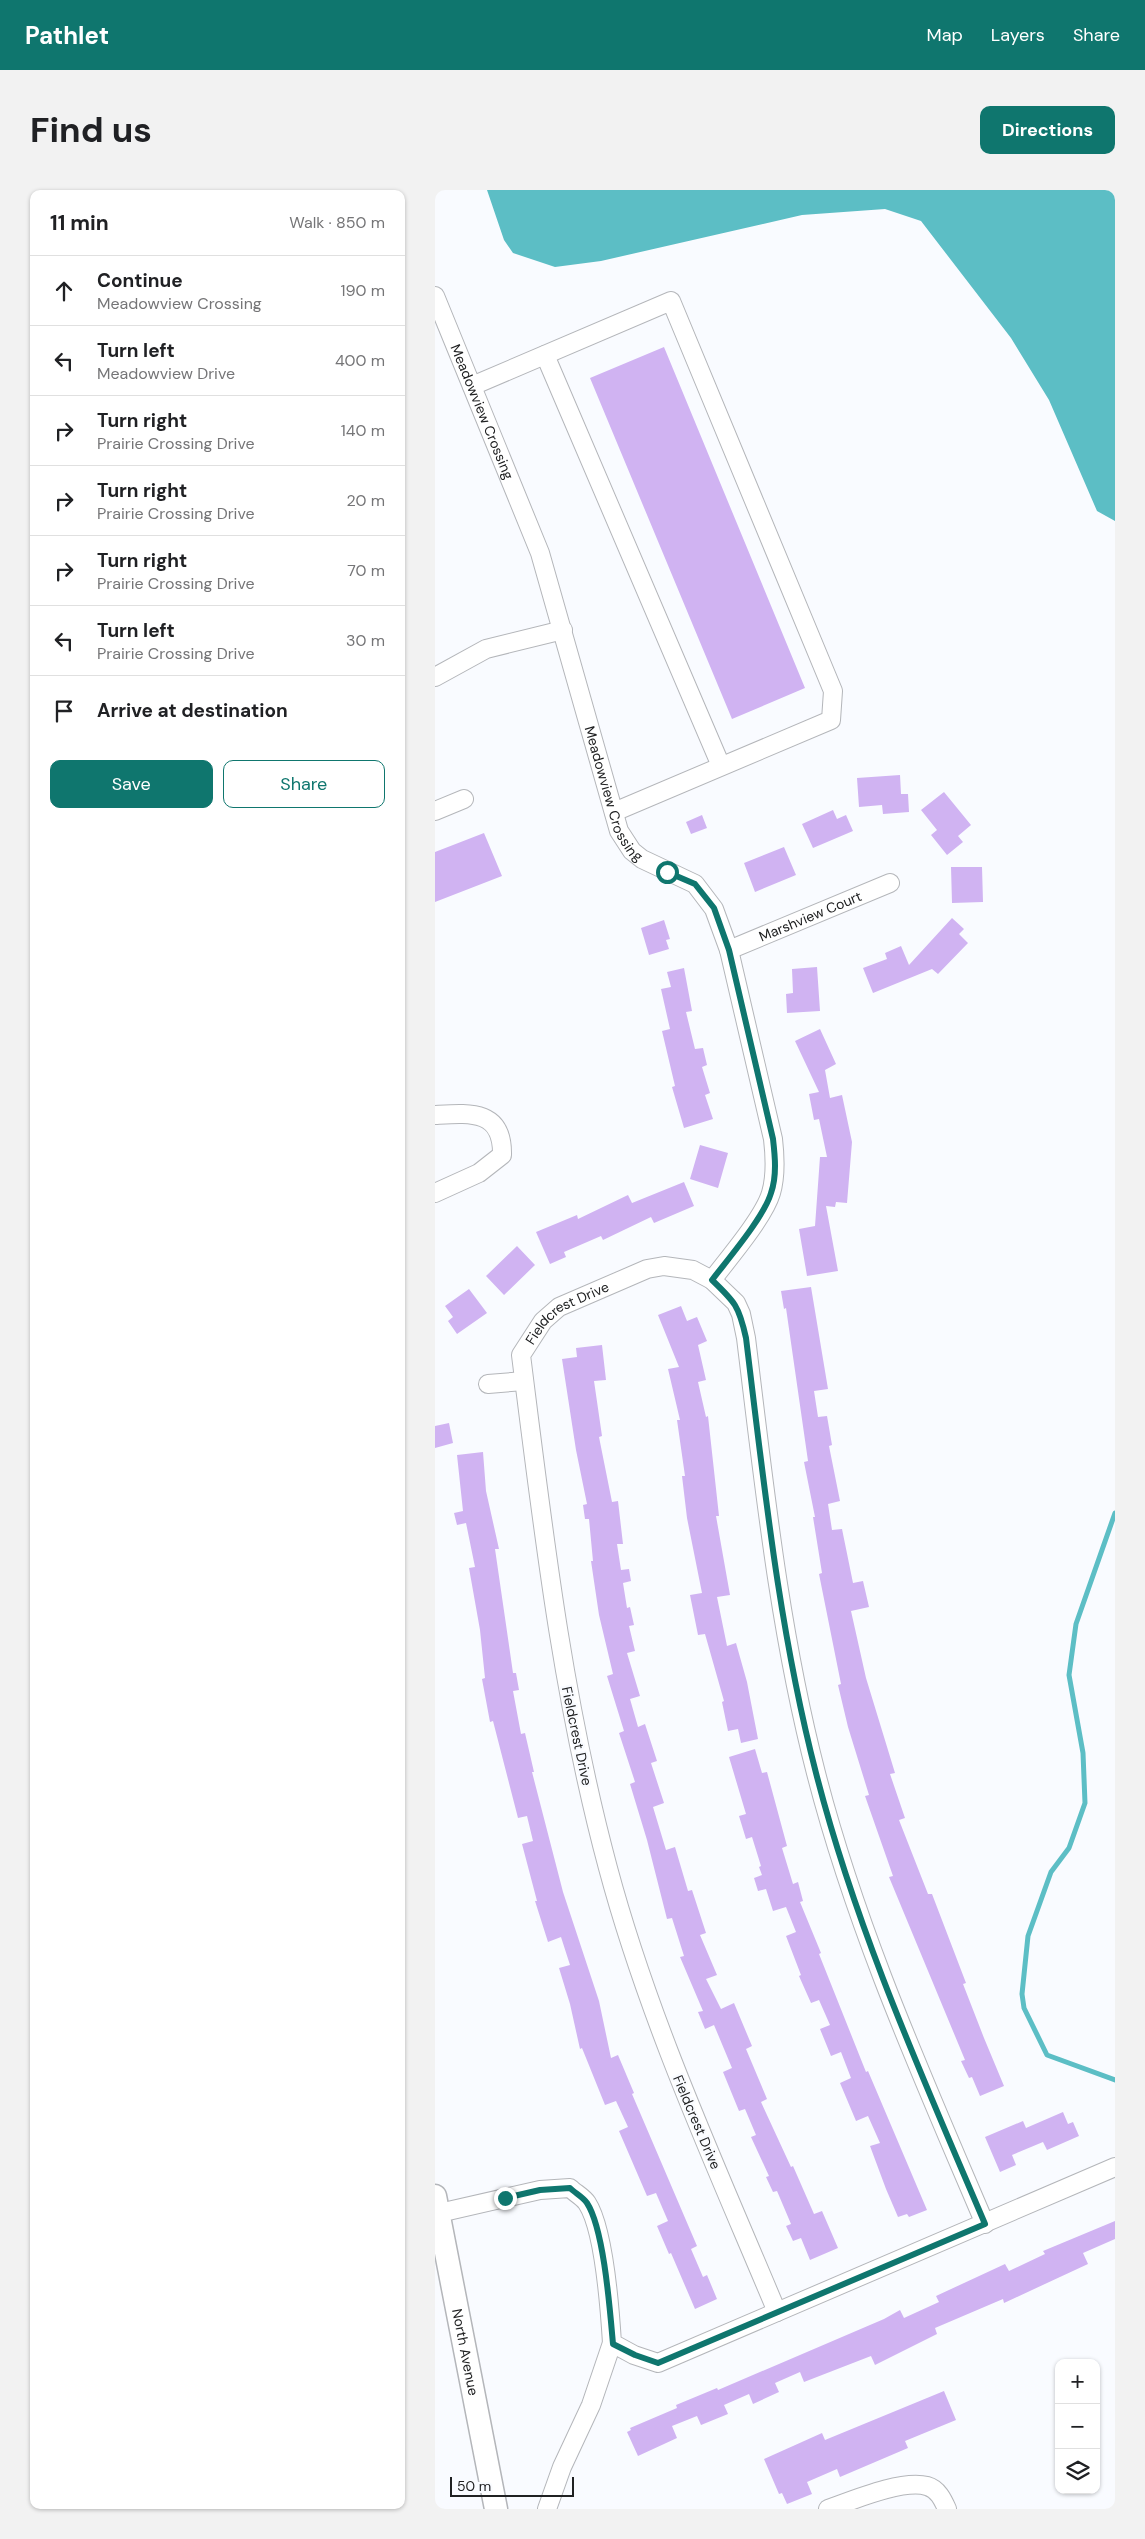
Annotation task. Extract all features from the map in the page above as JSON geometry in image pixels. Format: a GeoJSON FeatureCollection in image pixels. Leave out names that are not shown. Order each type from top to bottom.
{"type":"FeatureCollection","features":[{"type":"Feature","properties":{"kind":"main road","name":"North Avenue"},"geometry":{"type":"LineString","coordinates":[[436,2208],[496,2509]]}},
{"type":"Feature","properties":{"kind":"street","name":"Meadowview Crossing"},"geometry":{"type":"LineString","coordinates":[[435,296],[540,553],[619,830],[632,851],[642,859],[695,884],[714,908],[729,950],[773,1139],[775,1164],[771,1194],[751,1227],[712,1280]]}},
{"type":"Feature","properties":{"kind":"street"},"geometry":{"type":"LineString","coordinates":[[472,386],[671,301],[833,692],[831,720],[614,812]]}},
{"type":"Feature","properties":{"kind":"street"},"geometry":{"type":"LineString","coordinates":[[545,355],[721,766]]}},
{"type":"Feature","properties":{"kind":"street"},"geometry":{"type":"LineString","coordinates":[[435,677],[486,650],[563,630]]}},
{"type":"Feature","properties":{"kind":"street"},"geometry":{"type":"LineString","coordinates":[[435,811],[464,799]]}},
{"type":"Feature","properties":{"kind":"street","name":"Marshview Court"},"geometry":{"type":"LineString","coordinates":[[729,950],[891,883]]}},
{"type":"Feature","properties":{"kind":"street"},"geometry":{"type":"LineString","coordinates":[[435,1115],[473,1113],[488,1120],[498,1130],[502,1139],[502,1155],[479,1173],[435,1193]]}},
{"type":"Feature","properties":{"kind":"street","name":"Fieldcrest Drive"},"geometry":{"type":"LineString","coordinates":[[712,1280],[693,1270],[664,1266],[647,1270],[568,1302],[543,1321],[521,1355],[551,1594],[565,1677],[585,1778],[608,1870],[651,2004],[679,2080],[777,2312]]}},
{"type":"Feature","properties":{"kind":"street"},"geometry":{"type":"LineString","coordinates":[[712,1280],[735,1303],[741,1314],[746,1338],[783,1617],[805,1727],[839,1856],[866,1936],[897,2017],[985,2224]]}},
{"type":"Feature","properties":{"kind":"street"},"geometry":{"type":"LineString","coordinates":[[488,1384],[524,1381]]}},
{"type":"Feature","properties":{"kind":"street"},"geometry":{"type":"LineString","coordinates":[[613,2344],[635,2355],[658,2363],[1115,2167]]}},
{"type":"Feature","properties":{"kind":"street"},"geometry":{"type":"LineString","coordinates":[[436,2208],[540,2190],[570,2188],[587,2202],[596,2222],[610,2303],[613,2344],[591,2405],[561,2467],[547,2509]]}},
{"type":"Feature","properties":{"kind":"street"},"geometry":{"type":"LineString","coordinates":[[828,2509],[879,2491],[912,2486],[927,2486],[939,2494],[947,2509]]}},
{"type":"Feature","properties":{"kind":"water"},"geometry":{"type":"Polygon","coordinates":[[[487,190],[1115,190],[1115,521],[1097,511],[1049,400],[1011,338],[921,221],[885,209],[802,215],[601,261],[555,267],[513,253],[504,240],[487,190]]]}},
{"type":"Feature","properties":{"kind":"building"},"geometry":{"type":"Polygon","coordinates":[[[664,347],[805,688],[732,719],[590,378],[664,347]]]}},
{"type":"Feature","properties":{"kind":"building"},"geometry":{"type":"Polygon","coordinates":[[[900,775],[901,794],[908,794],[909,812],[883,814],[882,805],[859,807],[857,778],[900,775]]]}},
{"type":"Feature","properties":{"kind":"building"},"geometry":{"type":"Polygon","coordinates":[[[944,792],[971,825],[958,836],[963,842],[947,855],[931,835],[937,830],[921,810],[944,792]]]}},
{"type":"Feature","properties":{"kind":"building"},"geometry":{"type":"Polygon","coordinates":[[[833,810],[837,819],[846,815],[853,831],[813,848],[802,824],[833,810]]]}},
{"type":"Feature","properties":{"kind":"building"},"geometry":{"type":"Polygon","coordinates":[[[702,815],[707,828],[691,834],[686,822],[702,815]]]}},
{"type":"Feature","properties":{"kind":"building"},"geometry":{"type":"Polygon","coordinates":[[[484,833],[502,876],[435,902],[435,852],[484,833]]]}},
{"type":"Feature","properties":{"kind":"building"},"geometry":{"type":"Polygon","coordinates":[[[784,847],[796,875],[755,892],[744,863],[784,847]]]}},
{"type":"Feature","properties":{"kind":"building"},"geometry":{"type":"Polygon","coordinates":[[[951,867],[982,867],[983,902],[952,903],[951,867]]]}},
{"type":"Feature","properties":{"kind":"building"},"geometry":{"type":"Polygon","coordinates":[[[952,918],[964,929],[959,934],[968,943],[938,974],[932,969],[873,993],[863,968],[887,959],[885,953],[901,946],[909,965],[952,918]]]}},
{"type":"Feature","properties":{"kind":"building"},"geometry":{"type":"Polygon","coordinates":[[[664,920],[670,939],[666,940],[669,949],[649,955],[641,928],[664,920]]]}},
{"type":"Feature","properties":{"kind":"building"},"geometry":{"type":"Polygon","coordinates":[[[817,967],[820,1011],[787,1013],[786,994],[793,993],[792,969],[817,967]]]}},
{"type":"Feature","properties":{"kind":"building"},"geometry":{"type":"Polygon","coordinates":[[[684,968],[692,1011],[686,1012],[695,1049],[703,1048],[707,1065],[702,1067],[710,1093],[705,1095],[713,1119],[684,1128],[672,1087],[675,1086],[662,1031],[670,1029],[661,989],[671,987],[667,972],[684,968]]]}},
{"type":"Feature","properties":{"kind":"building"},"geometry":{"type":"Polygon","coordinates":[[[820,1029],[836,1064],[825,1070],[830,1098],[842,1095],[852,1142],[847,1203],[836,1202],[835,1207],[826,1206],[838,1271],[807,1276],[799,1229],[815,1226],[820,1157],[827,1157],[819,1119],[814,1120],[809,1094],[819,1092],[795,1041],[820,1029]]]}},
{"type":"Feature","properties":{"kind":"building"},"geometry":{"type":"Polygon","coordinates":[[[700,1145],[728,1153],[718,1188],[690,1179],[700,1145]]]}},
{"type":"Feature","properties":{"kind":"building"},"geometry":{"type":"Polygon","coordinates":[[[684,1182],[694,1206],[654,1223],[651,1217],[603,1240],[601,1236],[564,1252],[566,1257],[550,1264],[536,1232],[577,1215],[578,1219],[628,1195],[632,1203],[684,1182]]]}},
{"type":"Feature","properties":{"kind":"building"},"geometry":{"type":"Polygon","coordinates":[[[517,1246],[535,1265],[504,1295],[486,1276],[517,1246]]]}},
{"type":"Feature","properties":{"kind":"building"},"geometry":{"type":"Polygon","coordinates":[[[811,1287],[828,1389],[814,1391],[818,1417],[827,1416],[832,1445],[829,1446],[840,1501],[828,1504],[832,1530],[842,1529],[853,1583],[863,1581],[869,1607],[851,1611],[866,1678],[895,1773],[890,1774],[905,1818],[899,1820],[928,1894],[932,1894],[966,1983],[963,1984],[1004,2086],[980,2096],[972,2077],[969,2078],[961,2061],[965,2060],[889,1877],[893,1876],[865,1796],[869,1795],[848,1727],[838,1685],[841,1684],[819,1574],[822,1573],[813,1517],[815,1517],[804,1462],[808,1461],[786,1308],[784,1309],[781,1291],[811,1287]]]}},
{"type":"Feature","properties":{"kind":"building"},"geometry":{"type":"Polygon","coordinates":[[[469,1289],[487,1313],[457,1334],[448,1321],[453,1317],[445,1306],[469,1289]]]}},
{"type":"Feature","properties":{"kind":"building"},"geometry":{"type":"Polygon","coordinates":[[[681,1306],[687,1321],[697,1317],[707,1341],[698,1345],[706,1380],[698,1382],[706,1417],[708,1416],[719,1516],[716,1516],[730,1595],[717,1597],[727,1646],[736,1643],[747,1682],[758,1739],[741,1743],[738,1729],[728,1731],[722,1702],[724,1701],[705,1634],[698,1635],[690,1595],[702,1593],[687,1518],[682,1476],[685,1476],[677,1420],[680,1420],[668,1369],[679,1367],[658,1315],[681,1306]]]}},
{"type":"Feature","properties":{"kind":"building"},"geometry":{"type":"Polygon","coordinates":[[[602,1345],[606,1380],[594,1381],[602,1436],[599,1437],[612,1502],[618,1501],[623,1544],[617,1544],[621,1570],[629,1569],[631,1581],[623,1583],[627,1608],[630,1607],[634,1625],[629,1626],[635,1651],[627,1653],[640,1696],[630,1699],[638,1727],[645,1724],[657,1761],[651,1763],[664,1803],[653,1807],[666,1850],[675,1847],[688,1891],[692,1890],[706,1933],[700,1935],[717,1975],[706,1979],[721,2009],[734,2003],[752,2046],[746,2049],[767,2099],[761,2102],[791,2167],[793,2166],[814,2214],[822,2211],[838,2248],[810,2260],[801,2238],[793,2241],[786,2226],[791,2224],[777,2191],[773,2192],[766,2177],[769,2176],[751,2137],[756,2135],[745,2109],[739,2111],[723,2072],[732,2068],[714,2025],[705,2029],[698,2012],[703,2011],[680,1957],[684,1956],[672,1918],[667,1919],[647,1840],[630,1784],[635,1782],[619,1733],[624,1731],[607,1676],[613,1674],[599,1615],[591,1561],[593,1561],[589,1519],[585,1519],[583,1505],[587,1504],[576,1450],[562,1359],[577,1357],[576,1348],[602,1345]]]}},
{"type":"Feature","properties":{"kind":"building"},"geometry":{"type":"Polygon","coordinates":[[[449,1423],[453,1443],[435,1448],[435,1426],[449,1423]]]}},
{"type":"Feature","properties":{"kind":"building"},"geometry":{"type":"Polygon","coordinates":[[[483,1452],[486,1491],[499,1549],[495,1549],[513,1673],[516,1673],[519,1690],[513,1691],[521,1734],[525,1733],[534,1772],[532,1772],[563,1892],[599,2001],[611,2058],[618,2055],[634,2093],[632,2094],[697,2246],[691,2249],[703,2277],[707,2275],[717,2299],[695,2309],[657,2226],[668,2221],[656,2193],[647,2196],[619,2131],[628,2127],[616,2101],[605,2105],[582,2048],[580,2049],[570,2004],[559,1968],[570,1965],[561,1937],[548,1942],[535,1901],[537,1901],[522,1844],[533,1841],[527,1816],[518,1818],[493,1721],[490,1722],[482,1679],[485,1678],[480,1630],[469,1568],[475,1567],[466,1523],[457,1525],[454,1513],[463,1511],[457,1455],[483,1452]]]}},
{"type":"Feature","properties":{"kind":"building"},"geometry":{"type":"Polygon","coordinates":[[[755,1749],[762,1773],[767,1772],[787,1846],[782,1848],[793,1884],[798,1882],[803,1901],[800,1902],[821,1953],[819,1954],[866,2072],[868,2071],[927,2210],[909,2217],[907,2214],[898,2217],[886,2189],[870,2146],[880,2143],[868,2116],[856,2121],[840,2083],[851,2078],[841,2052],[831,2056],[820,2029],[830,2025],[819,2000],[811,2003],[799,1976],[801,1975],[786,1936],[796,1932],[786,1907],[773,1911],[766,1889],[758,1891],[754,1878],[762,1875],[759,1867],[761,1866],[752,1837],[746,1839],[739,1816],[746,1814],[729,1757],[755,1749]]]}},
{"type":"Feature","properties":{"kind":"building"},"geometry":{"type":"Polygon","coordinates":[[[1063,2112],[1068,2124],[1073,2122],[1079,2136],[1047,2150],[1043,2142],[1012,2155],[1016,2165],[1000,2172],[985,2137],[1023,2121],[1026,2128],[1063,2112]]]}},
{"type":"Feature","properties":{"kind":"building"},"geometry":{"type":"Polygon","coordinates":[[[1115,2221],[1115,2239],[1083,2253],[1088,2264],[1004,2303],[1003,2299],[935,2328],[937,2334],[875,2365],[871,2356],[804,2382],[800,2372],[775,2383],[779,2392],[753,2404],[749,2394],[724,2405],[728,2414],[701,2425],[697,2416],[672,2426],[677,2438],[638,2456],[627,2432],[631,2430],[630,2428],[677,2408],[676,2405],[717,2388],[718,2390],[884,2319],[900,2310],[904,2318],[939,2302],[936,2296],[1005,2264],[1009,2271],[1045,2254],[1043,2251],[1115,2221]]]}},
{"type":"Feature","properties":{"kind":"building"},"geometry":{"type":"Polygon","coordinates":[[[944,2391],[956,2420],[905,2441],[908,2448],[840,2477],[837,2469],[807,2482],[812,2494],[787,2504],[782,2493],[779,2494],[764,2459],[822,2433],[825,2440],[944,2391]]]}},
{"type":"Feature","properties":{"kind":"waterway"},"geometry":{"type":"LineString","coordinates":[[1115,1513],[1076,1624],[1069,1675],[1083,1753],[1085,1803],[1069,1848],[1051,1872],[1028,1936],[1022,1994],[1024,2008],[1047,2055],[1115,2080]]}},
{"type":"Feature","properties":{"kind":"route"},"geometry":{"type":"LineString","coordinates":[[505,2198],[540,2190],[570,2188],[587,2202],[596,2222],[610,2303],[613,2344],[635,2355],[658,2363],[985,2224],[897,2017],[866,1936],[839,1856],[803,1718],[783,1617],[773,1552],[746,1338],[741,1314],[735,1303],[712,1280],[751,1227],[771,1194],[775,1164],[773,1139],[729,950],[714,908],[695,884],[667,872]]}}]}
